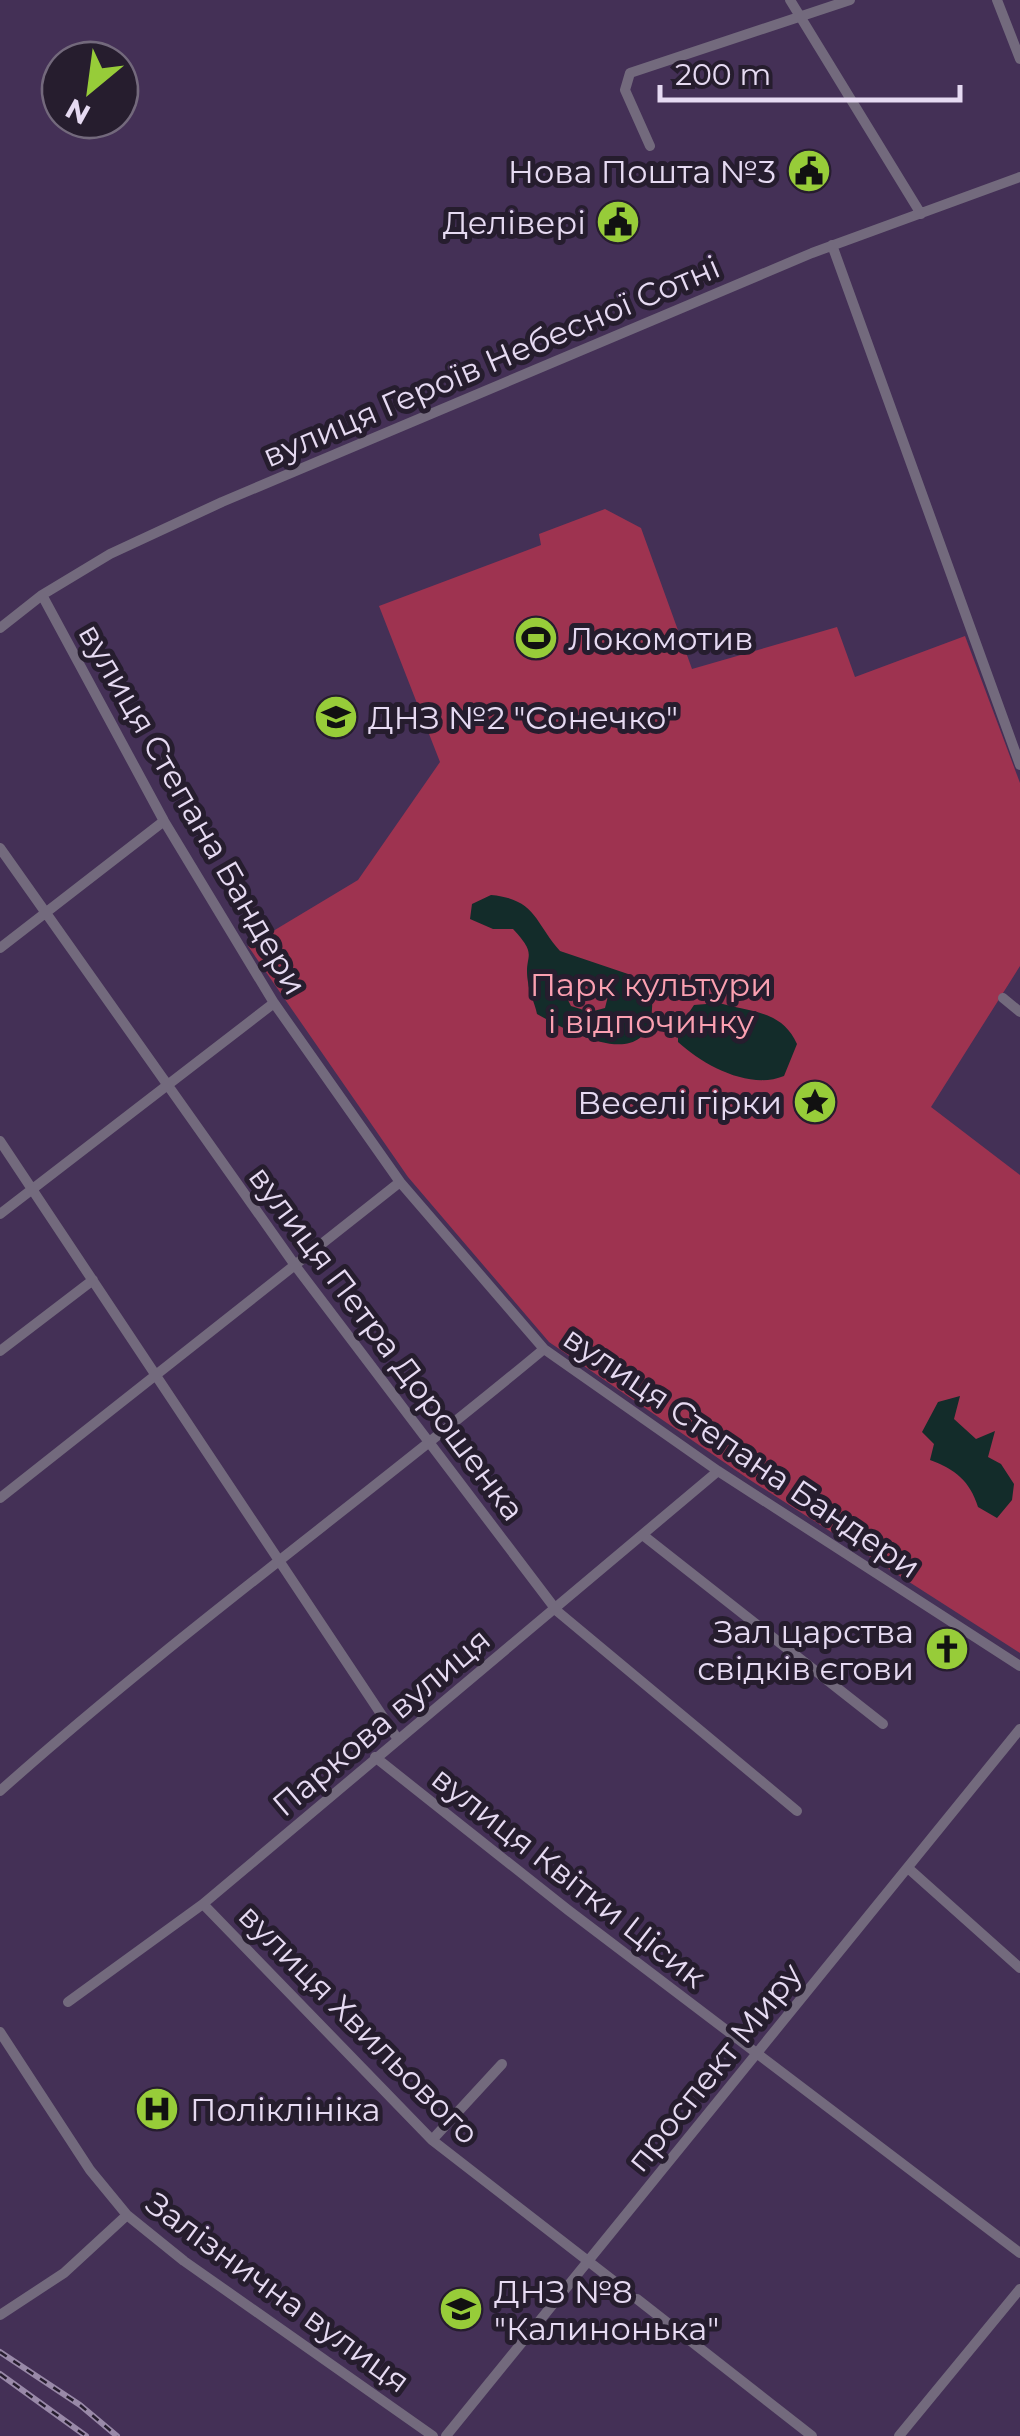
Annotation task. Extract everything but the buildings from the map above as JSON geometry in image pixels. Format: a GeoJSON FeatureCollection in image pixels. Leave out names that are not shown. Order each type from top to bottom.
{"type":"FeatureCollection","features":[{"type":"Feature","properties":{"kind":"street"},"geometry":{"type":"LineString","coordinates":[[790,0],[922,214]]}},
{"type":"Feature","properties":{"kind":"street"},"geometry":{"type":"LineString","coordinates":[[650,146],[626,90],[630,73],[850,0]]}},
{"type":"Feature","properties":{"kind":"street"},"geometry":{"type":"LineString","coordinates":[[997,0],[1020,60]]}},
{"type":"Feature","properties":{"kind":"street","name":"вулиця Героїв Небесної Сотні"},"geometry":{"type":"LineString","coordinates":[[0,628],[42,596],[110,554],[222,502],[832,245],[1020,177]]}},
{"type":"Feature","properties":{"kind":"street"},"geometry":{"type":"LineString","coordinates":[[832,245],[1020,765]]}},
{"type":"Feature","properties":{"kind":"street","name":"вулиця Степана Бандери"},"geometry":{"type":"LineString","coordinates":[[42,596],[164,821],[274,1003],[400,1182],[544,1349],[718,1471],[1020,1666]]}},
{"type":"Feature","properties":{"kind":"street"},"geometry":{"type":"LineString","coordinates":[[0,948],[164,821]]}},
{"type":"Feature","properties":{"kind":"street","name":"вулиця Петра Дорошенка"},"geometry":{"type":"LineString","coordinates":[[0,848],[297,1268],[557,1611],[796,1811]]}},
{"type":"Feature","properties":{"kind":"street"},"geometry":{"type":"LineString","coordinates":[[1003,998],[1020,1012]]}},
{"type":"Feature","properties":{"kind":"street"},"geometry":{"type":"LineString","coordinates":[[0,1214],[274,1003]]}},
{"type":"Feature","properties":{"kind":"street"},"geometry":{"type":"LineString","coordinates":[[0,1141],[396,1738]]}},
{"type":"Feature","properties":{"kind":"street"},"geometry":{"type":"LineString","coordinates":[[0,1498],[297,1268],[400,1182]]}},
{"type":"Feature","properties":{"kind":"street"},"geometry":{"type":"LineString","coordinates":[[0,1351],[92,1280]]}},
{"type":"Feature","properties":{"kind":"street"},"geometry":{"type":"LineString","coordinates":[[0,1791],[118,1686],[278,1558],[432,1443],[544,1349]]}},
{"type":"Feature","properties":{"kind":"street","name":"Паркова вулиця"},"geometry":{"type":"LineString","coordinates":[[68,2002],[203,1904],[396,1738],[557,1611],[718,1471]]}},
{"type":"Feature","properties":{"kind":"street"},"geometry":{"type":"LineString","coordinates":[[644,1536],[882,1724]]}},
{"type":"Feature","properties":{"kind":"street","name":"проспект Миру"},"geometry":{"type":"LineString","coordinates":[[446,2436],[1020,1729]]}},
{"type":"Feature","properties":{"kind":"street","name":"вулиця Квітки Цісик"},"geometry":{"type":"LineString","coordinates":[[375,1757],[756,2054],[1020,2253]]}},
{"type":"Feature","properties":{"kind":"street"},"geometry":{"type":"LineString","coordinates":[[908,1868],[1020,1968]]}},
{"type":"Feature","properties":{"kind":"street","name":"вулиця Хвильового"},"geometry":{"type":"LineString","coordinates":[[203,1904],[432,2140],[624,2289]]}},
{"type":"Feature","properties":{"kind":"street","name":"Залізнична вулиця"},"geometry":{"type":"LineString","coordinates":[[0,2032],[90,2170],[127,2215],[184,2261],[433,2436]]}},
{"type":"Feature","properties":{"kind":"street"},"geometry":{"type":"LineString","coordinates":[[432,2140],[502,2064]]}},
{"type":"Feature","properties":{"kind":"street"},"geometry":{"type":"LineString","coordinates":[[0,2316],[64,2274],[127,2215]]}},
{"type":"Feature","properties":{"kind":"street"},"geometry":{"type":"LineString","coordinates":[[899,2436],[1020,2289]]}},
{"type":"Feature","properties":{"kind":"street"},"geometry":{"type":"LineString","coordinates":[[637,2300],[812,2436]]}},
{"type":"Feature","properties":{"kind":"green space","name":"Парк культури і відпочинку"},"geometry":{"type":"Polygon","coordinates":[[[605,509],[641,528],[692,669],[837,627],[855,677],[965,636],[1020,783],[1020,966],[931,1107],[1020,1175],[1020,1653],[747,1478],[549,1342],[408,1177],[248,946],[358,880],[440,762],[379,606],[541,545],[539,534],[605,509]]]}},
{"type":"Feature","properties":{"kind":"shaded area"},"geometry":{"type":"Polygon","coordinates":[[[491,895],[517,902],[533,914],[560,951],[631,975],[640,986],[651,986],[651,1015],[645,1033],[632,1042],[596,1041],[537,1014],[529,986],[526,945],[513,929],[493,929],[470,919],[472,904],[491,895]],[[575,982],[564,992],[571,1006],[590,1012],[605,1008],[608,996],[598,984],[575,982]]]}},
{"type":"Feature","properties":{"kind":"shaded area"},"geometry":{"type":"Polygon","coordinates":[[[719,1003],[774,1018],[791,1033],[797,1044],[784,1076],[771,1080],[742,1078],[714,1067],[678,1042],[678,1029],[694,1005],[719,1003]]]}},
{"type":"Feature","properties":{"kind":"shaded area"},"geometry":{"type":"Polygon","coordinates":[[[960,1396],[954,1419],[976,1439],[995,1431],[988,1457],[1001,1464],[1014,1484],[1012,1500],[997,1518],[978,1507],[960,1477],[930,1460],[934,1444],[922,1432],[938,1402],[960,1396]]]}},
{"type":"Feature","properties":{"kind":"railway"},"geometry":{"type":"LineString","coordinates":[[0,2352],[80,2405],[117,2436]]}},
{"type":"Feature","properties":{"kind":"railway"},"geometry":{"type":"LineString","coordinates":[[0,2374],[86,2436]]}},
{"type":"Feature","properties":{"kind":"place","name":"Нова Пошта №3"},"geometry":{"type":"Point","coordinates":[809,171]}},
{"type":"Feature","properties":{"kind":"place","name":"Делівері"},"geometry":{"type":"Point","coordinates":[618,222]}},
{"type":"Feature","properties":{"kind":"place","name":"Локомотив"},"geometry":{"type":"Point","coordinates":[536,638]}},
{"type":"Feature","properties":{"kind":"place","name":"ДНЗ №2 \"Сонечко\""},"geometry":{"type":"Point","coordinates":[336,717]}},
{"type":"Feature","properties":{"kind":"place","name":"Веселі гірки"},"geometry":{"type":"Point","coordinates":[815,1102]}},
{"type":"Feature","properties":{"kind":"place","name":"Зал царства свідків єгови"},"geometry":{"type":"Point","coordinates":[947,1649]}},
{"type":"Feature","properties":{"kind":"place","name":"Поліклініка"},"geometry":{"type":"Point","coordinates":[157,2109]}},
{"type":"Feature","properties":{"kind":"place","name":"ДНЗ №8 \"Калинонька\""},"geometry":{"type":"Point","coordinates":[461,2309]}}]}
